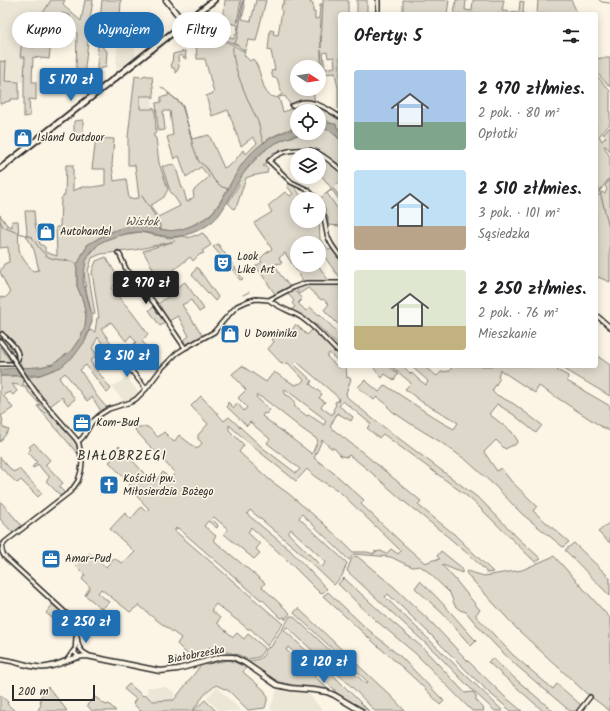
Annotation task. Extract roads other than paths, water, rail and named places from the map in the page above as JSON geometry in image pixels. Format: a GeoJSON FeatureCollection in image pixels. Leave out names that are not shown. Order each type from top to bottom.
{"type":"FeatureCollection","features":[{"type":"Feature","properties":{"kind":"main road"},"geometry":{"type":"LineString","coordinates":[[198,12],[214,0]]}},
{"type":"Feature","properties":{"kind":"main road"},"geometry":{"type":"LineString","coordinates":[[0,169],[172,33]]}},
{"type":"Feature","properties":{"kind":"street"},"geometry":{"type":"LineString","coordinates":[[166,0],[175,12]]}},
{"type":"Feature","properties":{"kind":"street"},"geometry":{"type":"LineString","coordinates":[[378,0],[378,12]]}},
{"type":"Feature","properties":{"kind":"street"},"geometry":{"type":"LineString","coordinates":[[298,104],[303,102],[313,104]]}},
{"type":"Feature","properties":{"kind":"street"},"geometry":{"type":"LineString","coordinates":[[326,109],[338,116]]}},
{"type":"Feature","properties":{"kind":"street"},"geometry":{"type":"LineString","coordinates":[[310,192],[291,182],[269,162],[282,152],[296,149],[318,153],[338,168]]}},
{"type":"Feature","properties":{"kind":"street"},"geometry":{"type":"LineString","coordinates":[[326,227],[327,234],[338,253]]}},
{"type":"Feature","properties":{"kind":"street"},"geometry":{"type":"LineString","coordinates":[[118,253],[126,269],[155,304],[184,348]]}},
{"type":"Feature","properties":{"kind":"street"},"geometry":{"type":"LineString","coordinates":[[269,300],[306,283],[338,284]]}},
{"type":"Feature","properties":{"kind":"street"},"geometry":{"type":"LineString","coordinates":[[78,442],[81,440],[92,422],[101,414],[109,409],[136,399],[146,389],[167,362],[184,348],[214,332],[238,306],[248,301],[256,299],[269,300],[315,328],[336,350],[338,350]]}},
{"type":"Feature","properties":{"kind":"street"},"geometry":{"type":"LineString","coordinates":[[598,317],[610,327]]}},
{"type":"Feature","properties":{"kind":"street"},"geometry":{"type":"LineString","coordinates":[[2,334],[17,351],[19,355],[18,359]]}},
{"type":"Feature","properties":{"kind":"street"},"geometry":{"type":"LineString","coordinates":[[0,341],[40,398],[61,420],[78,442],[81,471],[80,478],[75,486],[66,495],[5,542],[2,550],[6,558],[69,616],[75,627],[77,636],[77,647],[75,653],[79,657]]}},
{"type":"Feature","properties":{"kind":"street"},"geometry":{"type":"LineString","coordinates":[[124,358],[126,365],[146,389]]}},
{"type":"Feature","properties":{"kind":"street"},"geometry":{"type":"LineString","coordinates":[[0,364],[12,364]]}},
{"type":"Feature","properties":{"kind":"street"},"geometry":{"type":"LineString","coordinates":[[77,647],[85,654],[92,657]]}},
{"type":"Feature","properties":{"kind":"street"},"geometry":{"type":"LineString","coordinates":[[67,661],[77,647]]}},
{"type":"Feature","properties":{"kind":"street","name":"Białobrzeska"},"geometry":{"type":"LineString","coordinates":[[0,659],[38,668],[52,666],[79,657],[92,657],[160,671],[178,669],[221,657],[233,657],[245,662],[277,685],[327,692],[361,711]]}},
{"type":"Feature","properties":{"kind":"street"},"geometry":{"type":"LineString","coordinates":[[579,711],[590,697]]}},
{"type":"Feature","properties":{"kind":"waterway"},"geometry":{"type":"LineString","coordinates":[[235,43],[244,0]]}},
{"type":"Feature","properties":{"kind":"waterway"},"geometry":{"type":"LineString","coordinates":[[599,0],[610,3]]}},
{"type":"Feature","properties":{"kind":"waterway"},"geometry":{"type":"LineString","coordinates":[[233,47],[236,69],[245,94],[260,127],[261,136],[264,143]]}},
{"type":"Feature","properties":{"kind":"waterway"},"geometry":{"type":"LineString","coordinates":[[161,87],[183,106],[193,146],[199,162],[206,167],[217,183],[222,187],[229,189]]}},
{"type":"Feature","properties":{"kind":"waterway"},"geometry":{"type":"LineString","coordinates":[[598,186],[609,227],[609,233]]}},
{"type":"Feature","properties":{"kind":"waterway","name":"Wisłok"},"geometry":{"type":"LineString","coordinates":[[142,196],[159,222],[161,230]]}},
{"type":"Feature","properties":{"kind":"waterway"},"geometry":{"type":"LineString","coordinates":[[0,221],[3,227],[32,237],[40,249],[48,257],[71,261],[77,264]]}},
{"type":"Feature","properties":{"kind":"waterway"},"geometry":{"type":"LineString","coordinates":[[243,295],[249,292]]}},
{"type":"Feature","properties":{"kind":"tunnel"},"geometry":{"type":"LineString","coordinates":[[13,363],[18,359]]}},
{"type":"Feature","properties":{"kind":"place","name":"Island Outdoor"},"geometry":{"type":"Point","coordinates":[23,138]}},
{"type":"Feature","properties":{"kind":"place","name":"Autohandel"},"geometry":{"type":"Point","coordinates":[46,232]}},
{"type":"Feature","properties":{"kind":"place","name":"Look Like Art"},"geometry":{"type":"Point","coordinates":[223,263]}},
{"type":"Feature","properties":{"kind":"place","name":"U Dominika"},"geometry":{"type":"Point","coordinates":[230,334]}},
{"type":"Feature","properties":{"kind":"place","name":"Kom-Bud"},"geometry":{"type":"Point","coordinates":[82,423]}},
{"type":"Feature","properties":{"kind":"place","name":"Kościół pw. Miłosierdzia Bożego"},"geometry":{"type":"Point","coordinates":[109,485]}},
{"type":"Feature","properties":{"kind":"place","name":"Amar-Pud"},"geometry":{"type":"Point","coordinates":[51,559]}},
{"type":"Feature","properties":{"kind":"district","name":"BIAŁOBRZEGI"},"geometry":{"type":"Point","coordinates":[122,456]}}]}
